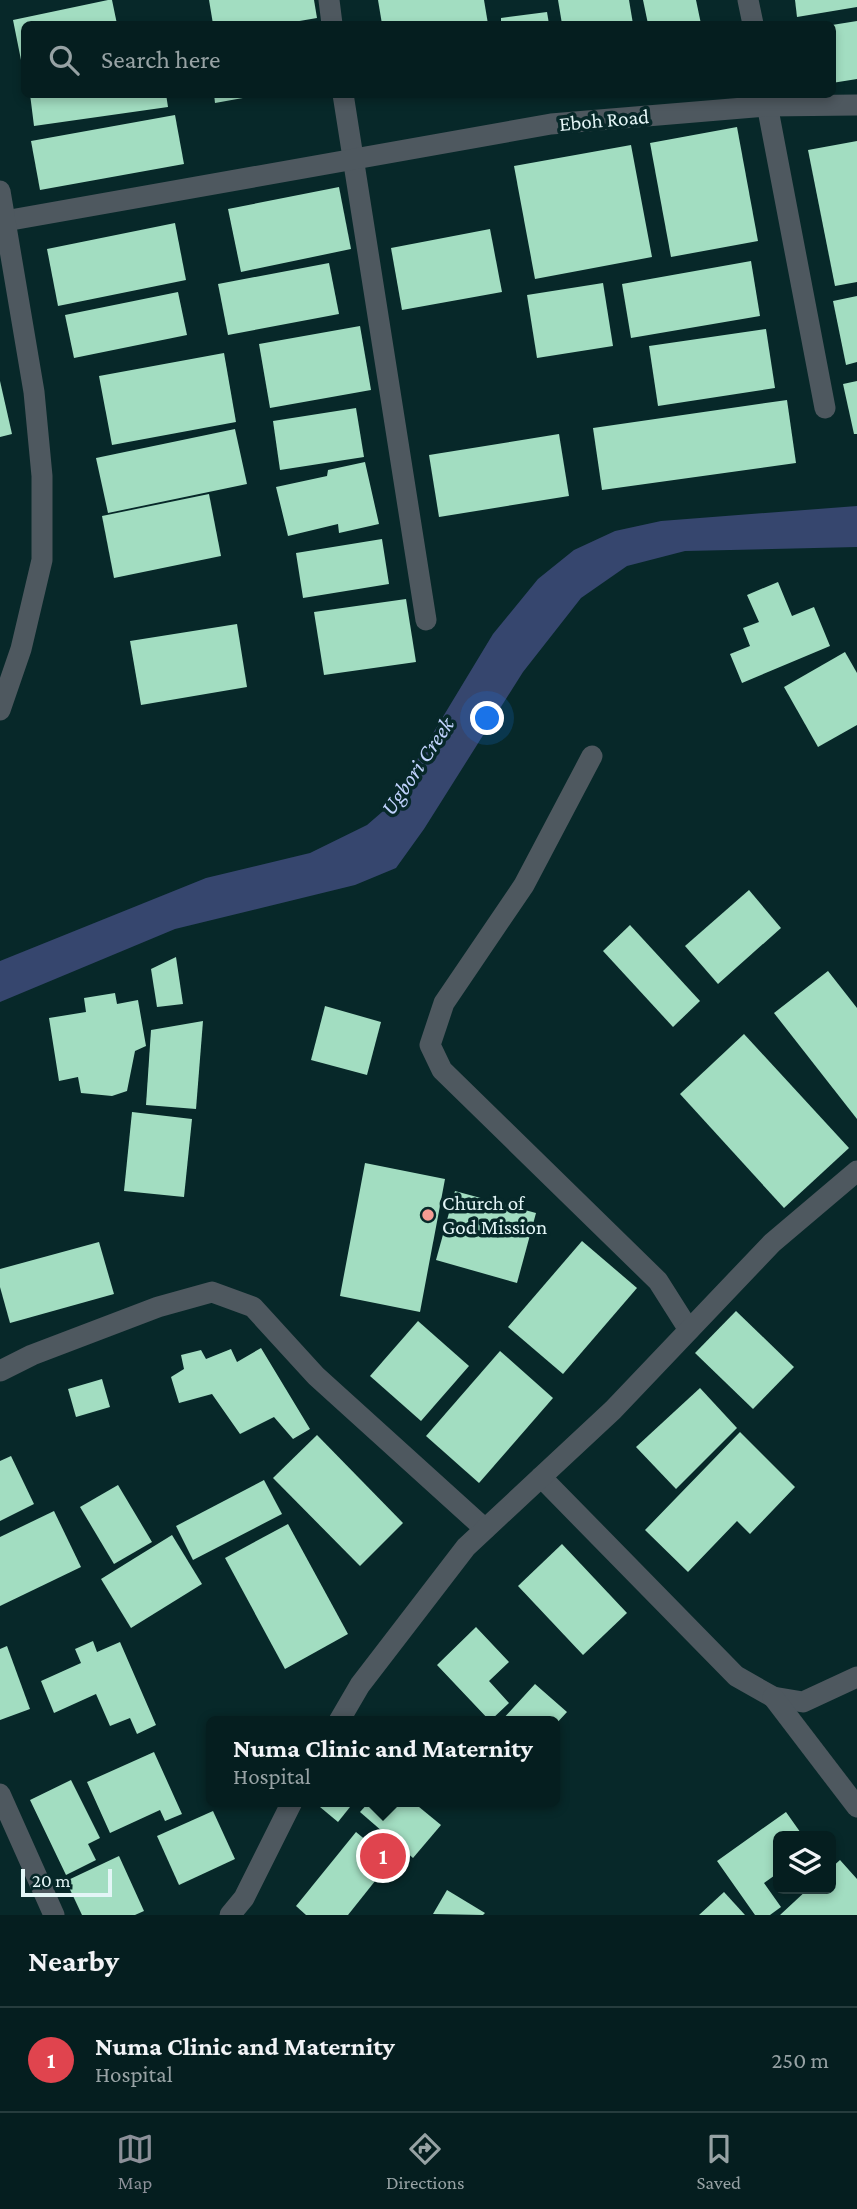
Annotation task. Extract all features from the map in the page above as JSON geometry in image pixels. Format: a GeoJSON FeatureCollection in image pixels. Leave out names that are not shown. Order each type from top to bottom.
{"type":"FeatureCollection","features":[{"type":"Feature","properties":{"kind":"street"},"geometry":{"type":"LineString","coordinates":[[329,0],[332,21]]}},
{"type":"Feature","properties":{"kind":"street"},"geometry":{"type":"LineString","coordinates":[[748,0],[752,21]]}},
{"type":"Feature","properties":{"kind":"street"},"geometry":{"type":"LineString","coordinates":[[344,98],[426,620]]}},
{"type":"Feature","properties":{"kind":"street"},"geometry":{"type":"LineString","coordinates":[[766,100],[825,408]]}},
{"type":"Feature","properties":{"kind":"street","name":"Eboh Road"},"geometry":{"type":"LineString","coordinates":[[3,222],[551,124],[766,100],[857,105]]}},
{"type":"Feature","properties":{"kind":"street"},"geometry":{"type":"LineString","coordinates":[[0,191],[3,222],[34,392],[42,476],[42,560],[21,649],[0,709]]}},
{"type":"Feature","properties":{"kind":"street"},"geometry":{"type":"LineString","coordinates":[[592,756],[524,885],[444,1003],[430,1045],[442,1070],[658,1282],[689,1330]]}},
{"type":"Feature","properties":{"kind":"street"},"geometry":{"type":"LineString","coordinates":[[342,1716],[360,1685],[466,1547],[613,1410],[772,1243],[857,1171]]}},
{"type":"Feature","properties":{"kind":"street"},"geometry":{"type":"LineString","coordinates":[[0,1371],[32,1354],[146,1311],[212,1292],[253,1307],[316,1376],[485,1529]]}},
{"type":"Feature","properties":{"kind":"street"},"geometry":{"type":"LineString","coordinates":[[541,1477],[736,1676],[773,1697],[803,1702],[857,1677]]}},
{"type":"Feature","properties":{"kind":"street"},"geometry":{"type":"LineString","coordinates":[[773,1697],[857,1807]]}},
{"type":"Feature","properties":{"kind":"street"},"geometry":{"type":"LineString","coordinates":[[0,1794],[54,1915]]}},
{"type":"Feature","properties":{"kind":"street"},"geometry":{"type":"LineString","coordinates":[[230,1915],[244,1898],[290,1807]]}},
{"type":"Feature","properties":{"kind":"water","name":"Ugbori Creek"},"geometry":{"type":"Polygon","coordinates":[[[857,506],[857,547],[685,551],[627,566],[581,598],[523,672],[424,829],[396,868],[355,885],[175,929],[0,1002],[0,961],[206,878],[310,853],[367,825],[389,806],[493,634],[538,579],[574,550],[615,531],[661,521],[857,506]]]}},
{"type":"Feature","properties":{"kind":"building"},"geometry":{"type":"Polygon","coordinates":[[[112,0],[116,21],[21,21],[21,60],[13,20],[112,0]]]}},
{"type":"Feature","properties":{"kind":"building"},"geometry":{"type":"Polygon","coordinates":[[[209,0],[314,0],[317,18],[300,21],[212,21],[209,0]]]}},
{"type":"Feature","properties":{"kind":"building"},"geometry":{"type":"Polygon","coordinates":[[[378,0],[484,0],[488,21],[382,21],[378,0]]]}},
{"type":"Feature","properties":{"kind":"building"},"geometry":{"type":"Polygon","coordinates":[[[558,0],[629,0],[632,21],[562,21],[558,0]]]}},
{"type":"Feature","properties":{"kind":"building"},"geometry":{"type":"Polygon","coordinates":[[[643,0],[696,0],[700,21],[647,21],[643,0]]]}},
{"type":"Feature","properties":{"kind":"building"},"geometry":{"type":"Polygon","coordinates":[[[795,0],[857,0],[857,7],[797,17],[795,0]]]}},
{"type":"Feature","properties":{"kind":"building"},"geometry":{"type":"Polygon","coordinates":[[[547,12],[548,21],[501,21],[501,18],[547,12]]]}},
{"type":"Feature","properties":{"kind":"building"},"geometry":{"type":"Polygon","coordinates":[[[857,21],[857,79],[836,82],[836,24],[857,21]]]}},
{"type":"Feature","properties":{"kind":"building"},"geometry":{"type":"Polygon","coordinates":[[[30,98],[167,98],[168,107],[34,126],[30,98]]]}},
{"type":"Feature","properties":{"kind":"building"},"geometry":{"type":"Polygon","coordinates":[[[214,98],[243,98],[215,103],[214,98]]]}},
{"type":"Feature","properties":{"kind":"building"},"geometry":{"type":"Polygon","coordinates":[[[175,115],[184,164],[40,190],[31,141],[175,115]]]}},
{"type":"Feature","properties":{"kind":"building"},"geometry":{"type":"Polygon","coordinates":[[[737,127],[758,241],[671,257],[650,143],[737,127]]]}},
{"type":"Feature","properties":{"kind":"building"},"geometry":{"type":"Polygon","coordinates":[[[857,141],[857,282],[835,286],[808,150],[857,141]]]}},
{"type":"Feature","properties":{"kind":"building"},"geometry":{"type":"Polygon","coordinates":[[[631,145],[652,257],[535,279],[514,166],[631,145]]]}},
{"type":"Feature","properties":{"kind":"building"},"geometry":{"type":"Polygon","coordinates":[[[339,187],[351,249],[241,272],[228,209],[339,187]]]}},
{"type":"Feature","properties":{"kind":"building"},"geometry":{"type":"Polygon","coordinates":[[[175,223],[186,280],[58,306],[47,249],[175,223]]]}},
{"type":"Feature","properties":{"kind":"building"},"geometry":{"type":"Polygon","coordinates":[[[490,229],[502,292],[402,310],[391,248],[490,229]]]}},
{"type":"Feature","properties":{"kind":"building"},"geometry":{"type":"Polygon","coordinates":[[[751,261],[760,316],[631,338],[622,284],[751,261]]]}},
{"type":"Feature","properties":{"kind":"building"},"geometry":{"type":"Polygon","coordinates":[[[329,263],[339,314],[228,335],[218,284],[329,263]]]}},
{"type":"Feature","properties":{"kind":"building"},"geometry":{"type":"Polygon","coordinates":[[[603,283],[613,346],[537,358],[527,295],[603,283]]]}},
{"type":"Feature","properties":{"kind":"building"},"geometry":{"type":"Polygon","coordinates":[[[178,292],[187,335],[74,358],[65,315],[178,292]]]}},
{"type":"Feature","properties":{"kind":"building"},"geometry":{"type":"Polygon","coordinates":[[[857,296],[857,362],[846,365],[833,301],[857,296]]]}},
{"type":"Feature","properties":{"kind":"building"},"geometry":{"type":"Polygon","coordinates":[[[360,326],[371,390],[270,408],[259,344],[360,326]]]}},
{"type":"Feature","properties":{"kind":"building"},"geometry":{"type":"Polygon","coordinates":[[[766,329],[775,388],[658,406],[649,346],[766,329]]]}},
{"type":"Feature","properties":{"kind":"building"},"geometry":{"type":"Polygon","coordinates":[[[224,353],[236,422],[112,445],[99,376],[224,353]]]}},
{"type":"Feature","properties":{"kind":"building"},"geometry":{"type":"Polygon","coordinates":[[[0,381],[12,434],[0,437],[0,381]]]}},
{"type":"Feature","properties":{"kind":"building"},"geometry":{"type":"Polygon","coordinates":[[[857,381],[857,434],[854,434],[843,384],[857,381]]]}},
{"type":"Feature","properties":{"kind":"building"},"geometry":{"type":"Polygon","coordinates":[[[787,400],[796,463],[602,490],[593,428],[787,400]]]}},
{"type":"Feature","properties":{"kind":"building"},"geometry":{"type":"Polygon","coordinates":[[[356,408],[364,457],[280,470],[273,421],[356,408]]]}},
{"type":"Feature","properties":{"kind":"building"},"geometry":{"type":"Polygon","coordinates":[[[235,429],[247,484],[108,513],[96,458],[235,429]]]}},
{"type":"Feature","properties":{"kind":"building"},"geometry":{"type":"Polygon","coordinates":[[[559,434],[569,496],[439,517],[429,455],[559,434]]]}},
{"type":"Feature","properties":{"kind":"building"},"geometry":{"type":"Polygon","coordinates":[[[365,462],[379,524],[339,533],[338,524],[288,536],[276,487],[327,476],[328,470],[365,462]]]}},
{"type":"Feature","properties":{"kind":"building"},"geometry":{"type":"Polygon","coordinates":[[[209,494],[221,556],[114,578],[102,516],[209,494]]]}},
{"type":"Feature","properties":{"kind":"building"},"geometry":{"type":"Polygon","coordinates":[[[382,539],[389,584],[303,598],[296,553],[382,539]]]}},
{"type":"Feature","properties":{"kind":"building"},"geometry":{"type":"Polygon","coordinates":[[[778,582],[792,616],[814,607],[830,646],[742,683],[730,654],[750,646],[743,628],[759,622],[747,595],[778,582]]]}},
{"type":"Feature","properties":{"kind":"building"},"geometry":{"type":"Polygon","coordinates":[[[406,599],[416,662],[324,675],[314,612],[406,599]]]}},
{"type":"Feature","properties":{"kind":"building"},"geometry":{"type":"Polygon","coordinates":[[[237,624],[247,687],[141,705],[130,641],[237,624]]]}},
{"type":"Feature","properties":{"kind":"building"},"geometry":{"type":"Polygon","coordinates":[[[845,652],[857,673],[857,725],[818,747],[784,687],[845,652]]]}},
{"type":"Feature","properties":{"kind":"building"},"geometry":{"type":"Polygon","coordinates":[[[749,890],[781,928],[718,984],[685,946],[749,890]]]}},
{"type":"Feature","properties":{"kind":"building"},"geometry":{"type":"Polygon","coordinates":[[[630,925],[700,1001],[673,1027],[603,951],[630,925]]]}},
{"type":"Feature","properties":{"kind":"building"},"geometry":{"type":"Polygon","coordinates":[[[176,957],[183,1004],[157,1007],[151,969],[176,957]]]}},
{"type":"Feature","properties":{"kind":"building"},"geometry":{"type":"Polygon","coordinates":[[[828,971],[857,1008],[857,1119],[774,1013],[828,971]]]}},
{"type":"Feature","properties":{"kind":"building"},"geometry":{"type":"Polygon","coordinates":[[[115,993],[117,1004],[138,1000],[146,1046],[135,1051],[127,1091],[112,1096],[81,1093],[78,1077],[59,1081],[49,1018],[86,1012],[84,998],[115,993]]]}},
{"type":"Feature","properties":{"kind":"building"},"geometry":{"type":"Polygon","coordinates":[[[325,1006],[381,1022],[367,1075],[311,1060],[325,1006]]]}},
{"type":"Feature","properties":{"kind":"building"},"geometry":{"type":"Polygon","coordinates":[[[203,1021],[196,1109],[146,1105],[151,1030],[203,1021]]]}},
{"type":"Feature","properties":{"kind":"building"},"geometry":{"type":"Polygon","coordinates":[[[744,1034],[849,1148],[784,1208],[680,1094],[744,1034]]]}},
{"type":"Feature","properties":{"kind":"building"},"geometry":{"type":"Polygon","coordinates":[[[132,1112],[192,1119],[184,1197],[124,1191],[132,1112]]]}},
{"type":"Feature","properties":{"kind":"building"},"geometry":{"type":"Polygon","coordinates":[[[365,1163],[445,1179],[420,1312],[340,1296],[365,1163]]]}},
{"type":"Feature","properties":{"kind":"building"},"geometry":{"type":"Polygon","coordinates":[[[455,1191],[536,1213],[517,1283],[436,1260],[455,1191]]]}},
{"type":"Feature","properties":{"kind":"building"},"geometry":{"type":"Polygon","coordinates":[[[582,1241],[637,1288],[563,1374],[508,1327],[582,1241]]]}},
{"type":"Feature","properties":{"kind":"building"},"geometry":{"type":"Polygon","coordinates":[[[99,1242],[114,1294],[10,1323],[0,1287],[0,1269],[99,1242]]]}},
{"type":"Feature","properties":{"kind":"building"},"geometry":{"type":"Polygon","coordinates":[[[736,1311],[794,1367],[753,1409],[695,1353],[736,1311]]]}},
{"type":"Feature","properties":{"kind":"building"},"geometry":{"type":"Polygon","coordinates":[[[418,1321],[469,1366],[421,1421],[370,1376],[418,1321]]]}},
{"type":"Feature","properties":{"kind":"building"},"geometry":{"type":"Polygon","coordinates":[[[261,1348],[310,1429],[293,1439],[274,1417],[240,1434],[212,1394],[179,1403],[171,1377],[184,1369],[181,1355],[201,1350],[206,1359],[231,1349],[237,1362],[261,1348]]]}},
{"type":"Feature","properties":{"kind":"building"},"geometry":{"type":"Polygon","coordinates":[[[500,1351],[553,1398],[479,1483],[426,1436],[500,1351]]]}},
{"type":"Feature","properties":{"kind":"building"},"geometry":{"type":"Polygon","coordinates":[[[102,1379],[110,1407],[76,1417],[68,1389],[102,1379]]]}},
{"type":"Feature","properties":{"kind":"building"},"geometry":{"type":"Polygon","coordinates":[[[700,1388],[737,1428],[676,1489],[636,1447],[700,1388]]]}},
{"type":"Feature","properties":{"kind":"building"},"geometry":{"type":"Polygon","coordinates":[[[740,1432],[795,1487],[750,1534],[737,1521],[688,1572],[645,1530],[740,1432]]]}},
{"type":"Feature","properties":{"kind":"building"},"geometry":{"type":"Polygon","coordinates":[[[317,1435],[403,1523],[360,1566],[273,1478],[317,1435]]]}},
{"type":"Feature","properties":{"kind":"building"},"geometry":{"type":"Polygon","coordinates":[[[11,1456],[34,1504],[0,1521],[0,1461],[11,1456]]]}},
{"type":"Feature","properties":{"kind":"building"},"geometry":{"type":"Polygon","coordinates":[[[264,1480],[282,1514],[193,1560],[176,1526],[264,1480]]]}},
{"type":"Feature","properties":{"kind":"building"},"geometry":{"type":"Polygon","coordinates":[[[118,1485],[152,1542],[114,1564],[80,1507],[118,1485]]]}},
{"type":"Feature","properties":{"kind":"building"},"geometry":{"type":"Polygon","coordinates":[[[54,1511],[81,1567],[0,1606],[0,1537],[54,1511]]]}},
{"type":"Feature","properties":{"kind":"building"},"geometry":{"type":"Polygon","coordinates":[[[288,1524],[348,1634],[285,1669],[225,1558],[288,1524]]]}},
{"type":"Feature","properties":{"kind":"building"},"geometry":{"type":"Polygon","coordinates":[[[172,1535],[202,1584],[131,1628],[101,1579],[172,1535]]]}},
{"type":"Feature","properties":{"kind":"building"},"geometry":{"type":"Polygon","coordinates":[[[562,1544],[627,1613],[583,1655],[518,1586],[562,1544]]]}},
{"type":"Feature","properties":{"kind":"building"},"geometry":{"type":"Polygon","coordinates":[[[476,1627],[509,1662],[489,1681],[509,1703],[495,1716],[485,1716],[437,1665],[476,1627]]]}},
{"type":"Feature","properties":{"kind":"building"},"geometry":{"type":"Polygon","coordinates":[[[93,1641],[97,1652],[120,1642],[156,1725],[137,1734],[130,1718],[110,1726],[96,1694],[54,1713],[41,1681],[81,1663],[75,1649],[93,1641]]]}},
{"type":"Feature","properties":{"kind":"building"},"geometry":{"type":"Polygon","coordinates":[[[7,1646],[30,1709],[0,1720],[0,1649],[7,1646]]]}},
{"type":"Feature","properties":{"kind":"building"},"geometry":{"type":"Polygon","coordinates":[[[535,1684],[567,1712],[560,1720],[560,1716],[506,1716],[535,1684]]]}},
{"type":"Feature","properties":{"kind":"building"},"geometry":{"type":"Polygon","coordinates":[[[154,1752],[182,1814],[165,1821],[160,1810],[110,1833],[87,1782],[154,1752]]]}},
{"type":"Feature","properties":{"kind":"building"},"geometry":{"type":"Polygon","coordinates":[[[71,1780],[100,1838],[88,1844],[96,1860],[66,1875],[30,1800],[71,1780]]]}},
{"type":"Feature","properties":{"kind":"building"},"geometry":{"type":"Polygon","coordinates":[[[320,1807],[350,1807],[338,1822],[320,1807]]]}},
{"type":"Feature","properties":{"kind":"building"},"geometry":{"type":"Polygon","coordinates":[[[364,1807],[419,1807],[441,1825],[413,1858],[360,1812],[364,1807]]]}},
{"type":"Feature","properties":{"kind":"building"},"geometry":{"type":"Polygon","coordinates":[[[213,1811],[235,1859],[179,1885],[157,1836],[213,1811]]]}},
{"type":"Feature","properties":{"kind":"building"},"geometry":{"type":"Polygon","coordinates":[[[786,1812],[799,1831],[773,1831],[773,1877],[764,1883],[781,1907],[770,1915],[755,1915],[717,1861],[786,1812]]]}},
{"type":"Feature","properties":{"kind":"building"},"geometry":{"type":"Polygon","coordinates":[[[356,1832],[391,1861],[348,1915],[306,1915],[296,1906],[356,1832]]]}},
{"type":"Feature","properties":{"kind":"building"},"geometry":{"type":"Polygon","coordinates":[[[119,1856],[144,1911],[135,1915],[82,1915],[66,1881],[119,1856]]]}},
{"type":"Feature","properties":{"kind":"building"},"geometry":{"type":"Polygon","coordinates":[[[840,1860],[857,1879],[857,1915],[780,1915],[803,1894],[836,1894],[836,1864],[840,1860]]]}},
{"type":"Feature","properties":{"kind":"building"},"geometry":{"type":"Polygon","coordinates":[[[447,1890],[485,1913],[433,1914],[447,1890]]]}},
{"type":"Feature","properties":{"kind":"building"},"geometry":{"type":"Polygon","coordinates":[[[724,1892],[745,1915],[699,1915],[724,1892]]]}},
{"type":"Feature","properties":{"kind":"place","name":"Church of God Mission"},"geometry":{"type":"Point","coordinates":[428,1215]}},
{"type":"Feature","properties":{"kind":"place","name":"Numa Clinic and Maternity"},"geometry":{"type":"Point","coordinates":[383,1856]}}]}
